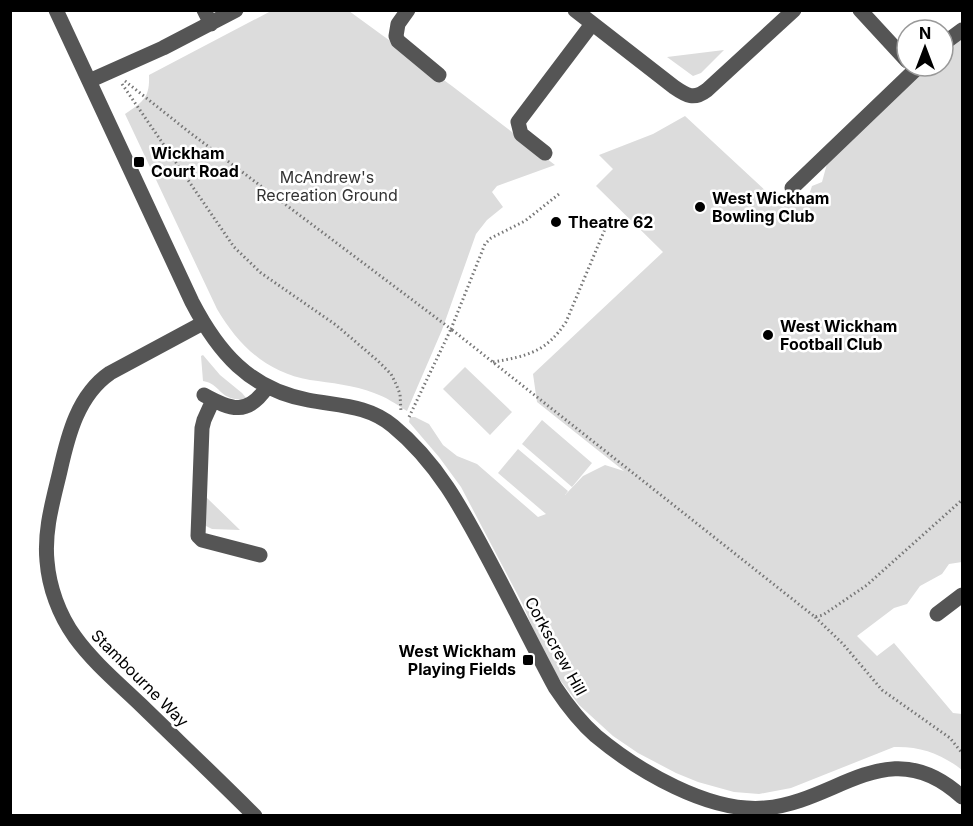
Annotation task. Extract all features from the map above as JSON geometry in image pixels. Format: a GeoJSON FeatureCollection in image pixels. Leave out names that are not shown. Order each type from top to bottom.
{"type":"FeatureCollection","features":[{"type":"Feature","properties":{"kind":"street"},"geometry":{"type":"LineString","coordinates":[[56,10],[203,323]]}},
{"type":"Feature","properties":{"kind":"street"},"geometry":{"type":"LineString","coordinates":[[89,81],[207,17],[236,10]]}},
{"type":"Feature","properties":{"kind":"street"},"geometry":{"type":"LineString","coordinates":[[408,10],[398,24],[396,36],[398,41],[439,75]]}},
{"type":"Feature","properties":{"kind":"street"},"geometry":{"type":"LineString","coordinates":[[575,10],[690,97],[696,97],[707,90],[794,10]]}},
{"type":"Feature","properties":{"kind":"street"},"geometry":{"type":"LineString","coordinates":[[860,10],[895,47]]}},
{"type":"Feature","properties":{"kind":"street"},"geometry":{"type":"LineString","coordinates":[[545,153],[521,134],[518,122],[592,24]]}},
{"type":"Feature","properties":{"kind":"street"},"geometry":{"type":"LineString","coordinates":[[792,188],[901,78]]}},
{"type":"Feature","properties":{"kind":"street","name":"Corkscrew Hill"},"geometry":{"type":"LineString","coordinates":[[203,323],[227,356],[245,373],[267,387],[308,400],[361,408],[381,417],[400,432],[428,461],[461,507],[564,701],[595,736],[635,765],[663,781],[699,796],[745,808],[766,808],[790,804],[860,775],[886,770],[906,770],[924,774],[942,782],[963,797]]}},
{"type":"Feature","properties":{"kind":"street","name":"Stambourne Way"},"geometry":{"type":"LineString","coordinates":[[203,323],[110,373],[86,395],[77,414],[62,462],[47,531],[47,562],[54,595],[79,643],[255,816]]}},
{"type":"Feature","properties":{"kind":"street"},"geometry":{"type":"LineString","coordinates":[[260,555],[202,540],[198,536],[202,429],[208,397],[234,407],[246,407],[258,400],[267,387]]}},
{"type":"Feature","properties":{"kind":"street"},"geometry":{"type":"LineString","coordinates":[[937,614],[963,595]]}},
{"type":"Feature","properties":{"kind":"path"},"geometry":{"type":"LineString","coordinates":[[112,70],[189,132],[451,329],[815,617],[843,644],[882,690],[950,738],[963,753]]}},
{"type":"Feature","properties":{"kind":"path"},"geometry":{"type":"LineString","coordinates":[[112,70],[234,247],[261,273],[360,344],[391,374],[400,394],[400,432]]}},
{"type":"Feature","properties":{"kind":"path"},"geometry":{"type":"LineString","coordinates":[[400,432],[451,329],[485,244],[491,238],[525,221],[559,194]]}},
{"type":"Feature","properties":{"kind":"path"},"geometry":{"type":"LineString","coordinates":[[493,362],[522,357],[535,352],[547,345],[558,334],[566,322],[605,229]]}},
{"type":"Feature","properties":{"kind":"path"},"geometry":{"type":"LineString","coordinates":[[815,617],[823,615],[867,585],[963,500]]}},
{"type":"Feature","properties":{"kind":"green space","name":"McAndrew's Recreation Ground"},"geometry":{"type":"Polygon","coordinates":[[[271,11],[349,11],[555,165],[497,186],[492,192],[503,207],[487,220],[476,234],[442,330],[407,411],[366,390],[310,380],[280,371],[267,364],[244,345],[217,309],[125,114],[144,99],[147,94],[149,75],[271,11]]]}},
{"type":"Feature","properties":{"kind":"green space"},"geometry":{"type":"Polygon","coordinates":[[[962,36],[962,562],[949,564],[942,574],[920,586],[907,604],[894,608],[857,636],[877,656],[894,643],[953,713],[962,714],[962,770],[930,752],[894,747],[791,788],[759,794],[734,792],[698,782],[638,753],[613,736],[579,705],[546,660],[523,605],[461,487],[409,422],[410,417],[429,424],[443,445],[457,456],[477,464],[538,517],[546,514],[498,473],[518,449],[568,491],[565,495],[583,476],[605,465],[624,471],[537,402],[533,374],[663,252],[596,186],[613,169],[599,155],[653,134],[685,116],[783,207],[793,199],[809,195],[812,186],[822,182],[828,160],[913,78],[955,78],[955,41],[962,36]]]}},
{"type":"Feature","properties":{"kind":"green space"},"geometry":{"type":"Polygon","coordinates":[[[724,50],[701,73],[693,76],[667,57],[724,50]]]}},
{"type":"Feature","properties":{"kind":"green space"},"geometry":{"type":"Polygon","coordinates":[[[203,355],[220,375],[247,399],[231,398],[203,381],[201,356],[203,355]]]}},
{"type":"Feature","properties":{"kind":"green space"},"geometry":{"type":"Polygon","coordinates":[[[465,367],[512,412],[490,435],[443,389],[465,367]]]}},
{"type":"Feature","properties":{"kind":"green space"},"geometry":{"type":"Polygon","coordinates":[[[542,420],[592,463],[572,487],[522,444],[542,420]]]}},
{"type":"Feature","properties":{"kind":"green space"},"geometry":{"type":"Polygon","coordinates":[[[206,497],[240,530],[212,529],[204,525],[206,497]]]}},
{"type":"Feature","properties":{"kind":"place","name":"Wickham Court Road"},"geometry":{"type":"Point","coordinates":[139,162]}},
{"type":"Feature","properties":{"kind":"place","name":"West Wickham Bowling Club"},"geometry":{"type":"Point","coordinates":[700,207]}},
{"type":"Feature","properties":{"kind":"place","name":"Theatre 62"},"geometry":{"type":"Point","coordinates":[556,222]}},
{"type":"Feature","properties":{"kind":"place","name":"West Wickham Football Club"},"geometry":{"type":"Point","coordinates":[768,335]}},
{"type":"Feature","properties":{"kind":"place","name":"West Wickham Playing Fields"},"geometry":{"type":"Point","coordinates":[528,660]}}]}
